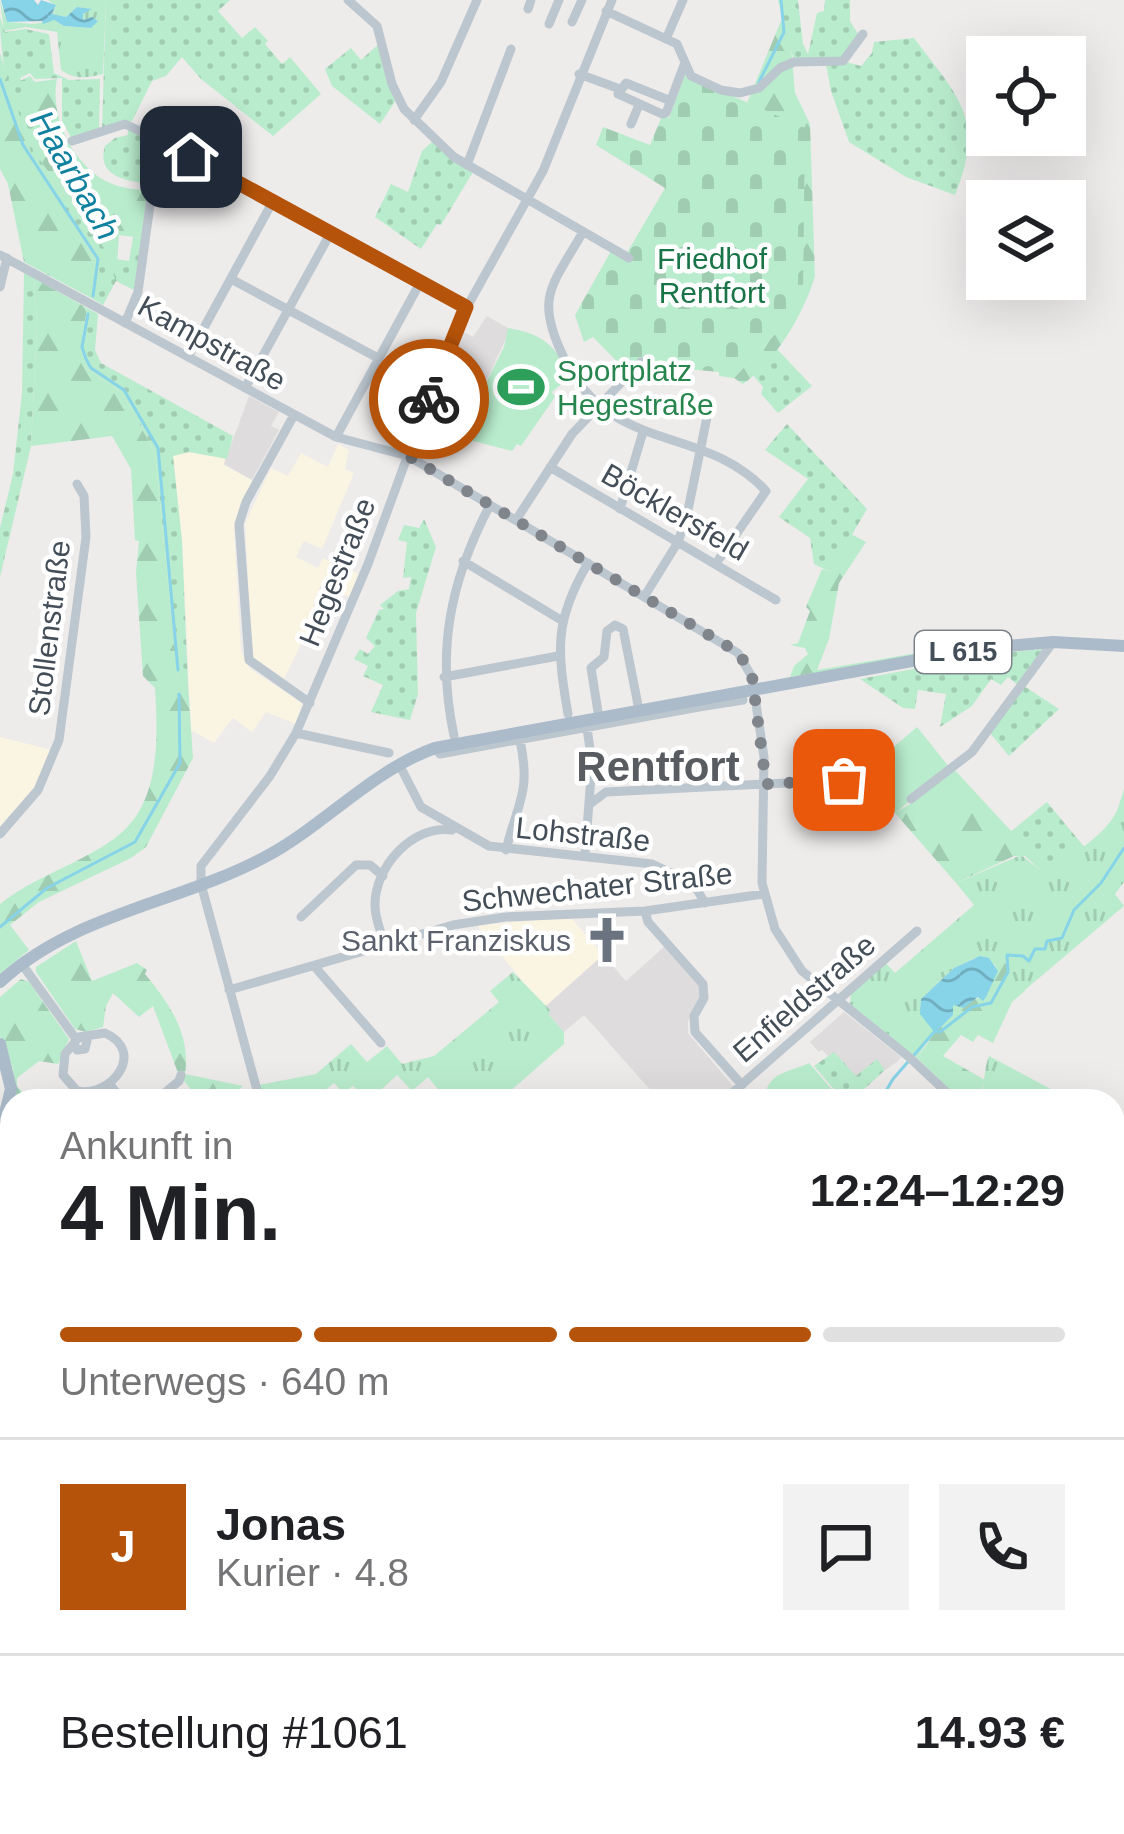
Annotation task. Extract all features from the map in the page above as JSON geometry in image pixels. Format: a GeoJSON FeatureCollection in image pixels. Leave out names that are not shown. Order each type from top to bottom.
{"type":"FeatureCollection","features":[{"type":"Feature","properties":{"kind":"main road","name":"L 615"},"geometry":{"type":"LineString","coordinates":[[0,986],[23,966],[104,921],[272,854],[395,765],[435,748],[748,695],[983,648],[1054,642],[1124,646]]}},
{"type":"Feature","properties":{"kind":"main road"},"geometry":{"type":"LineString","coordinates":[[0,1044],[11,1089]]}},
{"type":"Feature","properties":{"kind":"street"},"geometry":{"type":"LineString","coordinates":[[349,0],[377,26],[396,97],[414,119],[466,165],[628,258]]}},
{"type":"Feature","properties":{"kind":"street"},"geometry":{"type":"LineString","coordinates":[[414,119],[441,82],[477,0]]}},
{"type":"Feature","properties":{"kind":"street"},"geometry":{"type":"LineString","coordinates":[[549,24],[560,0]]}},
{"type":"Feature","properties":{"kind":"street"},"geometry":{"type":"LineString","coordinates":[[572,22],[582,0]]}},
{"type":"Feature","properties":{"kind":"street"},"geometry":{"type":"LineString","coordinates":[[666,39],[683,0]]}},
{"type":"Feature","properties":{"kind":"street"},"geometry":{"type":"LineString","coordinates":[[609,3],[682,49],[691,76],[740,93],[759,88],[794,62],[843,61],[863,34]]}},
{"type":"Feature","properties":{"kind":"street","name":"Hegestraße"},"geometry":{"type":"LineString","coordinates":[[201,884],[207,854],[296,734],[453,332],[543,171],[609,3]]}},
{"type":"Feature","properties":{"kind":"street"},"geometry":{"type":"LineString","coordinates":[[466,165],[511,49]]}},
{"type":"Feature","properties":{"kind":"street"},"geometry":{"type":"LineString","coordinates":[[670,101],[626,83],[620,89],[620,98],[662,114],[670,101],[684,65]]}},
{"type":"Feature","properties":{"kind":"street"},"geometry":{"type":"LineString","coordinates":[[580,74],[620,89]]}},
{"type":"Feature","properties":{"kind":"street"},"geometry":{"type":"LineString","coordinates":[[631,124],[639,105]]}},
{"type":"Feature","properties":{"kind":"street"},"geometry":{"type":"LineString","coordinates":[[72,141],[125,124],[466,307]]}},
{"type":"Feature","properties":{"kind":"street"},"geometry":{"type":"LineString","coordinates":[[125,323],[137,292],[159,140]]}},
{"type":"Feature","properties":{"kind":"street"},"geometry":{"type":"LineString","coordinates":[[188,357],[273,202]]}},
{"type":"Feature","properties":{"kind":"street"},"geometry":{"type":"LineString","coordinates":[[583,232],[548,292],[546,312],[572,375],[598,405],[643,432],[699,448],[736,467],[766,493],[717,562]]}},
{"type":"Feature","properties":{"kind":"street"},"geometry":{"type":"LineString","coordinates":[[245,388],[330,234]]}},
{"type":"Feature","properties":{"kind":"street"},"geometry":{"type":"LineString","coordinates":[[0,287],[3,256]]}},
{"type":"Feature","properties":{"kind":"street","name":"Kampstraße"},"geometry":{"type":"LineString","coordinates":[[3,256],[336,437],[408,456],[739,653],[750,668],[748,695]]}},
{"type":"Feature","properties":{"kind":"street"},"geometry":{"type":"LineString","coordinates":[[231,279],[378,358]]}},
{"type":"Feature","properties":{"kind":"street"},"geometry":{"type":"LineString","coordinates":[[336,437],[421,281]]}},
{"type":"Feature","properties":{"kind":"street"},"geometry":{"type":"LineString","coordinates":[[516,520],[550,466],[598,405],[641,362]]}},
{"type":"Feature","properties":{"kind":"street"},"geometry":{"type":"LineString","coordinates":[[644,597],[678,542],[695,487],[706,417],[703,409]]}},
{"type":"Feature","properties":{"kind":"street"},"geometry":{"type":"LineString","coordinates":[[294,415],[246,502],[239,545],[249,660],[310,703]]}},
{"type":"Feature","properties":{"kind":"street"},"geometry":{"type":"LineString","coordinates":[[620,509],[643,432]]}},
{"type":"Feature","properties":{"kind":"street","name":"Böcklersfeld"},"geometry":{"type":"LineString","coordinates":[[550,466],[776,600]]}},
{"type":"Feature","properties":{"kind":"street","name":"Stollenstraße"},"geometry":{"type":"LineString","coordinates":[[0,834],[38,790],[58,740],[86,537],[84,496],[77,484]]}},
{"type":"Feature","properties":{"kind":"street"},"geometry":{"type":"LineString","coordinates":[[454,736],[445,677],[448,618],[463,561],[490,505]]}},
{"type":"Feature","properties":{"kind":"street"},"geometry":{"type":"LineString","coordinates":[[463,561],[561,620]]}},
{"type":"Feature","properties":{"kind":"street"},"geometry":{"type":"LineString","coordinates":[[568,714],[558,656],[561,620],[588,563]]}},
{"type":"Feature","properties":{"kind":"street"},"geometry":{"type":"LineString","coordinates":[[599,718],[591,666],[604,658],[607,631],[615,625],[623,629],[639,710]]}},
{"type":"Feature","properties":{"kind":"street"},"geometry":{"type":"LineString","coordinates":[[911,799],[972,752],[1054,642]]}},
{"type":"Feature","properties":{"kind":"street"},"geometry":{"type":"LineString","coordinates":[[445,677],[558,656]]}},
{"type":"Feature","properties":{"kind":"street"},"geometry":{"type":"LineString","coordinates":[[748,695],[766,784],[764,894],[785,949],[802,971],[943,1089]]}},
{"type":"Feature","properties":{"kind":"street"},"geometry":{"type":"LineString","coordinates":[[435,748],[440,754],[701,703]]}},
{"type":"Feature","properties":{"kind":"street"},"geometry":{"type":"LineString","coordinates":[[585,855],[592,763],[587,728]]}},
{"type":"Feature","properties":{"kind":"street"},"geometry":{"type":"LineString","coordinates":[[296,734],[389,753]]}},
{"type":"Feature","properties":{"kind":"street"},"geometry":{"type":"LineString","coordinates":[[506,850],[517,807],[526,792],[520,740]]}},
{"type":"Feature","properties":{"kind":"street","name":"Lohstraße"},"geometry":{"type":"LineString","coordinates":[[402,770],[421,807],[457,831],[506,850],[585,855],[666,868],[699,888],[705,903]]}},
{"type":"Feature","properties":{"kind":"street"},"geometry":{"type":"LineString","coordinates":[[590,804],[606,792],[843,780],[856,771]]}},
{"type":"Feature","properties":{"kind":"street"},"geometry":{"type":"LineString","coordinates":[[385,945],[375,903],[383,876],[402,847],[418,835],[457,831]]}},
{"type":"Feature","properties":{"kind":"street"},"geometry":{"type":"LineString","coordinates":[[301,917],[356,865],[370,865],[383,876]]}},
{"type":"Feature","properties":{"kind":"street"},"geometry":{"type":"LineString","coordinates":[[201,884],[257,1089]]}},
{"type":"Feature","properties":{"kind":"street","name":"Schwechater Straße"},"geometry":{"type":"LineString","coordinates":[[229,990],[433,929],[487,919],[645,911],[764,894]]}},
{"type":"Feature","properties":{"kind":"street"},"geometry":{"type":"LineString","coordinates":[[645,911],[648,922],[703,984],[704,998],[694,1016],[695,1032],[742,1085]]}},
{"type":"Feature","properties":{"kind":"street","name":"Enfieldstraße"},"geometry":{"type":"LineString","coordinates":[[737,1089],[917,932]]}},
{"type":"Feature","properties":{"kind":"street"},"geometry":{"type":"LineString","coordinates":[[23,966],[77,1040]]}},
{"type":"Feature","properties":{"kind":"street"},"geometry":{"type":"LineString","coordinates":[[315,967],[381,1043]]}},
{"type":"Feature","properties":{"kind":"street"},"geometry":{"type":"LineString","coordinates":[[78,1089],[68,1085],[62,1065],[65,1054],[77,1040],[105,1033],[124,1049],[121,1072],[96,1089]]}},
{"type":"Feature","properties":{"kind":"street"},"geometry":{"type":"LineString","coordinates":[[169,1089],[181,1075]]}},
{"type":"Feature","properties":{"kind":"street"},"geometry":{"type":"LineString","coordinates":[[109,1083],[113,1089]]}},
{"type":"Feature","properties":{"kind":"shaded area"},"geometry":{"type":"Polygon","coordinates":[[[487,316],[509,332],[482,390],[444,370],[459,329],[473,337],[487,316]]]}},
{"type":"Feature","properties":{"kind":"shaded area"},"geometry":{"type":"Polygon","coordinates":[[[249,396],[279,412],[271,426],[279,430],[252,480],[224,464],[249,396]]]}},
{"type":"Feature","properties":{"kind":"shaded area"},"geometry":{"type":"Polygon","coordinates":[[[338,444],[349,450],[345,469],[354,473],[322,549],[304,541],[296,557],[318,568],[323,558],[359,574],[350,597],[321,585],[313,605],[318,609],[284,679],[252,656],[245,524],[271,468],[288,476],[301,453],[328,467],[338,444]]]}},
{"type":"Feature","properties":{"kind":"shaded area"},"geometry":{"type":"Polygon","coordinates":[[[189,452],[225,458],[224,465],[252,480],[234,528],[241,652],[250,669],[302,703],[296,724],[266,712],[252,732],[233,718],[214,743],[191,730],[173,455],[189,452]]]}},
{"type":"Feature","properties":{"kind":"shaded area"},"geometry":{"type":"Polygon","coordinates":[[[0,737],[52,750],[35,787],[0,826],[0,737]]]}},
{"type":"Feature","properties":{"kind":"shaded area"},"geometry":{"type":"Polygon","coordinates":[[[566,918],[603,955],[544,1008],[477,925],[566,918]]]}},
{"type":"Feature","properties":{"kind":"shaded area"},"geometry":{"type":"Polygon","coordinates":[[[665,946],[699,985],[701,998],[688,1021],[688,1033],[733,1086],[649,1089],[584,1015],[564,1032],[549,1015],[546,1006],[603,955],[626,981],[665,946]]]}},
{"type":"Feature","properties":{"kind":"shaded area"},"geometry":{"type":"Polygon","coordinates":[[[844,1012],[901,1057],[897,1062],[885,1070],[876,1060],[856,1077],[834,1053],[829,1057],[819,1052],[810,1042],[844,1012]]]}},
{"type":"Feature","properties":{"kind":"green space"},"geometry":{"type":"Polygon","coordinates":[[[0,0],[7,22],[54,20],[64,26],[91,28],[97,19],[83,20],[83,14],[91,9],[77,7],[66,17],[52,15],[56,6],[48,0],[106,0],[103,74],[81,77],[61,70],[57,32],[26,27],[4,31],[0,0]]]}},
{"type":"Feature","properties":{"kind":"green space"},"geometry":{"type":"Polygon","coordinates":[[[106,0],[230,0],[218,11],[242,38],[255,27],[282,64],[290,57],[321,94],[273,136],[201,79],[182,57],[166,76],[152,81],[132,121],[102,130],[106,0]]]}},
{"type":"Feature","properties":{"kind":"green space"},"geometry":{"type":"Polygon","coordinates":[[[778,0],[798,0],[808,54],[817,13],[824,11],[825,0],[850,0],[850,21],[860,37],[844,58],[794,61],[778,0]]]}},
{"type":"Feature","properties":{"kind":"green space"},"geometry":{"type":"Polygon","coordinates":[[[0,17],[5,32],[25,29],[49,34],[54,73],[69,80],[100,79],[99,131],[72,139],[62,121],[62,78],[35,79],[30,73],[20,78],[56,146],[38,157],[105,249],[116,276],[115,259],[129,261],[133,237],[142,238],[136,291],[116,281],[103,305],[91,298],[99,269],[27,146],[5,73],[0,17]]]}},
{"type":"Feature","properties":{"kind":"green space"},"geometry":{"type":"Polygon","coordinates":[[[781,21],[790,36],[795,93],[810,124],[815,276],[787,336],[743,384],[734,378],[775,334],[804,128],[747,103],[781,21]]]}},
{"type":"Feature","properties":{"kind":"green space"},"geometry":{"type":"Polygon","coordinates":[[[914,38],[963,110],[966,156],[955,195],[906,177],[849,142],[826,64],[861,66],[874,42],[914,38]]]}},
{"type":"Feature","properties":{"kind":"green space"},"geometry":{"type":"Polygon","coordinates":[[[381,42],[396,100],[380,124],[332,86],[325,69],[351,48],[361,60],[381,42]]]}},
{"type":"Feature","properties":{"kind":"green space"},"geometry":{"type":"Polygon","coordinates":[[[0,53],[35,165],[99,268],[91,298],[24,262],[8,184],[0,169],[0,53]]]}},
{"type":"Feature","properties":{"kind":"green space","name":"Friedhof Rentfort"},"geometry":{"type":"Polygon","coordinates":[[[685,75],[805,128],[803,292],[775,334],[734,378],[639,361],[627,372],[593,337],[584,342],[575,315],[611,251],[624,258],[665,188],[596,145],[603,127],[650,145],[662,116],[669,118],[685,75]]]}},
{"type":"Feature","properties":{"kind":"green space"},"geometry":{"type":"Polygon","coordinates":[[[30,76],[35,82],[57,79],[61,124],[85,165],[110,183],[147,191],[142,238],[119,235],[116,282],[105,249],[37,156],[55,146],[35,127],[20,81],[30,76]]]}},
{"type":"Feature","properties":{"kind":"green space"},"geometry":{"type":"Polygon","coordinates":[[[128,129],[155,143],[150,184],[115,176],[105,165],[105,146],[128,135],[128,129]]]}},
{"type":"Feature","properties":{"kind":"green space"},"geometry":{"type":"Polygon","coordinates":[[[433,141],[473,172],[421,249],[375,217],[391,184],[408,192],[422,151],[433,141]]]}},
{"type":"Feature","properties":{"kind":"green space"},"geometry":{"type":"Polygon","coordinates":[[[24,273],[34,278],[37,326],[31,446],[0,577],[0,528],[13,474],[22,393],[24,273]]]}},
{"type":"Feature","properties":{"kind":"green space"},"geometry":{"type":"Polygon","coordinates":[[[34,278],[87,308],[81,345],[86,368],[118,390],[155,453],[178,679],[188,685],[193,758],[146,847],[39,902],[10,925],[29,950],[0,974],[0,904],[101,847],[130,824],[149,789],[156,749],[155,688],[143,676],[136,573],[139,541],[135,540],[131,469],[112,436],[31,446],[37,326],[34,278]]]}},
{"type":"Feature","properties":{"kind":"green space"},"geometry":{"type":"Polygon","coordinates":[[[87,308],[98,314],[95,350],[101,363],[233,436],[227,459],[189,452],[173,456],[188,685],[178,680],[155,453],[118,390],[86,368],[81,345],[87,308]]]}},
{"type":"Feature","properties":{"kind":"green space","name":"Sportplatz Hegestraße"},"geometry":{"type":"Polygon","coordinates":[[[508,328],[547,343],[571,376],[552,392],[555,397],[521,446],[517,444],[512,451],[466,439],[463,427],[476,402],[467,398],[472,384],[483,389],[508,328]]]}},
{"type":"Feature","properties":{"kind":"green space"},"geometry":{"type":"Polygon","coordinates":[[[776,348],[812,386],[778,413],[761,394],[763,387],[753,375],[776,348]]]}},
{"type":"Feature","properties":{"kind":"green space"},"geometry":{"type":"Polygon","coordinates":[[[407,355],[435,365],[417,416],[387,407],[407,355]]]}},
{"type":"Feature","properties":{"kind":"green space"},"geometry":{"type":"Polygon","coordinates":[[[787,424],[867,509],[830,572],[814,564],[810,538],[779,517],[808,479],[765,450],[787,424]]]}},
{"type":"Feature","properties":{"kind":"green space"},"geometry":{"type":"Polygon","coordinates":[[[424,519],[436,547],[416,613],[418,694],[410,720],[371,712],[383,685],[363,676],[368,666],[354,659],[360,649],[368,654],[375,646],[366,638],[379,610],[384,609],[380,605],[409,589],[411,577],[403,578],[407,542],[398,540],[404,525],[419,528],[424,519]]]}},
{"type":"Feature","properties":{"kind":"green space"},"geometry":{"type":"Polygon","coordinates":[[[851,534],[866,542],[839,583],[829,639],[817,670],[970,644],[968,647],[790,677],[794,666],[808,654],[805,648],[790,645],[798,643],[822,569],[830,572],[851,534]]]}},
{"type":"Feature","properties":{"kind":"green space"},"geometry":{"type":"Polygon","coordinates":[[[1043,649],[1019,686],[1008,677],[1001,685],[991,679],[972,706],[940,727],[946,694],[918,690],[915,709],[903,708],[860,679],[977,657],[993,674],[1011,652],[1043,649]]]}},
{"type":"Feature","properties":{"kind":"green space"},"geometry":{"type":"Polygon","coordinates":[[[1024,686],[1059,709],[1009,756],[990,733],[1024,686]]]}},
{"type":"Feature","properties":{"kind":"green space"},"geometry":{"type":"Polygon","coordinates":[[[917,727],[950,768],[947,775],[962,798],[931,824],[911,800],[895,813],[861,775],[917,727]]]}},
{"type":"Feature","properties":{"kind":"green space"},"geometry":{"type":"Polygon","coordinates":[[[952,767],[1047,870],[1057,871],[1114,821],[1124,789],[1124,803],[993,1043],[978,1035],[973,1042],[961,1035],[943,1056],[985,1080],[982,1089],[949,1089],[917,1058],[953,1015],[953,1005],[988,990],[995,971],[992,932],[1040,870],[1025,856],[1014,856],[956,883],[895,813],[950,780],[947,775],[952,767]]]}},
{"type":"Feature","properties":{"kind":"green space"},"geometry":{"type":"Polygon","coordinates":[[[1124,794],[1124,882],[1115,894],[1124,906],[1012,1001],[997,993],[1008,971],[1004,950],[997,951],[998,971],[996,965],[975,958],[954,968],[921,999],[935,1029],[917,1058],[850,1004],[851,993],[885,962],[895,973],[974,905],[956,883],[1021,855],[1049,871],[1103,830],[1124,794]]]}},
{"type":"Feature","properties":{"kind":"green space"},"geometry":{"type":"Polygon","coordinates":[[[1047,802],[1086,849],[1057,871],[1047,870],[1009,833],[1047,802]]]}},
{"type":"Feature","properties":{"kind":"green space"},"geometry":{"type":"Polygon","coordinates":[[[76,941],[92,981],[137,963],[147,970],[145,974],[181,1032],[185,1074],[243,1086],[191,1089],[178,1073],[153,1006],[139,1017],[113,993],[103,1027],[86,1032],[75,1029],[36,967],[76,941]]]}},
{"type":"Feature","properties":{"kind":"green space"},"geometry":{"type":"Polygon","coordinates":[[[513,972],[564,1032],[564,1044],[513,1089],[438,1089],[428,1077],[410,1089],[397,1075],[382,1089],[339,1089],[334,1083],[327,1089],[260,1089],[259,1085],[316,1074],[351,1044],[367,1062],[387,1046],[402,1064],[434,1056],[499,1002],[490,991],[513,972]]]}},
{"type":"Feature","properties":{"kind":"green space"},"geometry":{"type":"Polygon","coordinates":[[[21,979],[29,982],[69,1039],[58,1064],[39,1061],[17,1078],[20,1089],[14,1089],[13,1069],[0,1036],[0,997],[21,979]]]}},
{"type":"Feature","properties":{"kind":"green space"},"geometry":{"type":"Polygon","coordinates":[[[834,1052],[856,1076],[877,1059],[885,1070],[864,1089],[834,1089],[814,1066],[834,1052]]]}},
{"type":"Feature","properties":{"kind":"green space"},"geometry":{"type":"Polygon","coordinates":[[[989,1056],[1051,1089],[983,1089],[989,1056]]]}},
{"type":"Feature","properties":{"kind":"green space"},"geometry":{"type":"Polygon","coordinates":[[[809,1063],[832,1089],[767,1089],[786,1072],[809,1063]]]}},
{"type":"Feature","properties":{"kind":"water"},"geometry":{"type":"Polygon","coordinates":[[[1,0],[34,0],[38,5],[41,0],[56,5],[52,14],[66,17],[77,7],[92,9],[83,14],[83,20],[98,21],[91,28],[64,26],[54,20],[7,22],[1,0]]]}},
{"type":"Feature","properties":{"kind":"water"},"geometry":{"type":"Polygon","coordinates":[[[980,956],[989,958],[998,971],[986,997],[964,1008],[953,1005],[953,1015],[935,1033],[920,1014],[921,999],[954,968],[980,956]]]}},
{"type":"Feature","properties":{"kind":"waterway"},"geometry":{"type":"LineString","coordinates":[[759,82],[784,32],[781,0]]}},
{"type":"Feature","properties":{"kind":"waterway","name":"Haarbach"},"geometry":{"type":"LineString","coordinates":[[0,79],[23,145],[98,259],[93,296]]}},
{"type":"Feature","properties":{"kind":"waterway"},"geometry":{"type":"LineString","coordinates":[[88,314],[82,347],[86,359],[91,368],[124,390],[158,448],[178,670]]}},
{"type":"Feature","properties":{"kind":"waterway"},"geometry":{"type":"LineString","coordinates":[[0,927],[47,888],[135,842],[180,763],[179,694]]}},
{"type":"Feature","properties":{"kind":"waterway"},"geometry":{"type":"LineString","coordinates":[[887,1089],[935,1031],[972,1007],[991,1003],[1008,972],[1007,955],[1029,961],[1035,949],[1045,949],[1047,941],[1062,938],[1074,910],[1101,883],[1124,848]]}},
{"type":"Feature","properties":{"kind":"way so far"},"geometry":{"type":"LineString","coordinates":[[429,399],[408,456],[739,653],[752,676],[766,784],[844,780]]}},
{"type":"Feature","properties":{"kind":"place","name":"Sportplatz Hegestraße"},"geometry":{"type":"Point","coordinates":[521,387]}},
{"type":"Feature","properties":{"kind":"place","name":"Sankt Franziskus"},"geometry":{"type":"Point","coordinates":[607,940]}},
{"type":"Feature","properties":{"kind":"district","name":"Rentfort"},"geometry":{"type":"Point","coordinates":[658,766]}},
{"type":"Feature","properties":{"kind":"route"},"geometry":{"type":"LineString","coordinates":[[191,157],[466,307],[429,399]]}}]}
